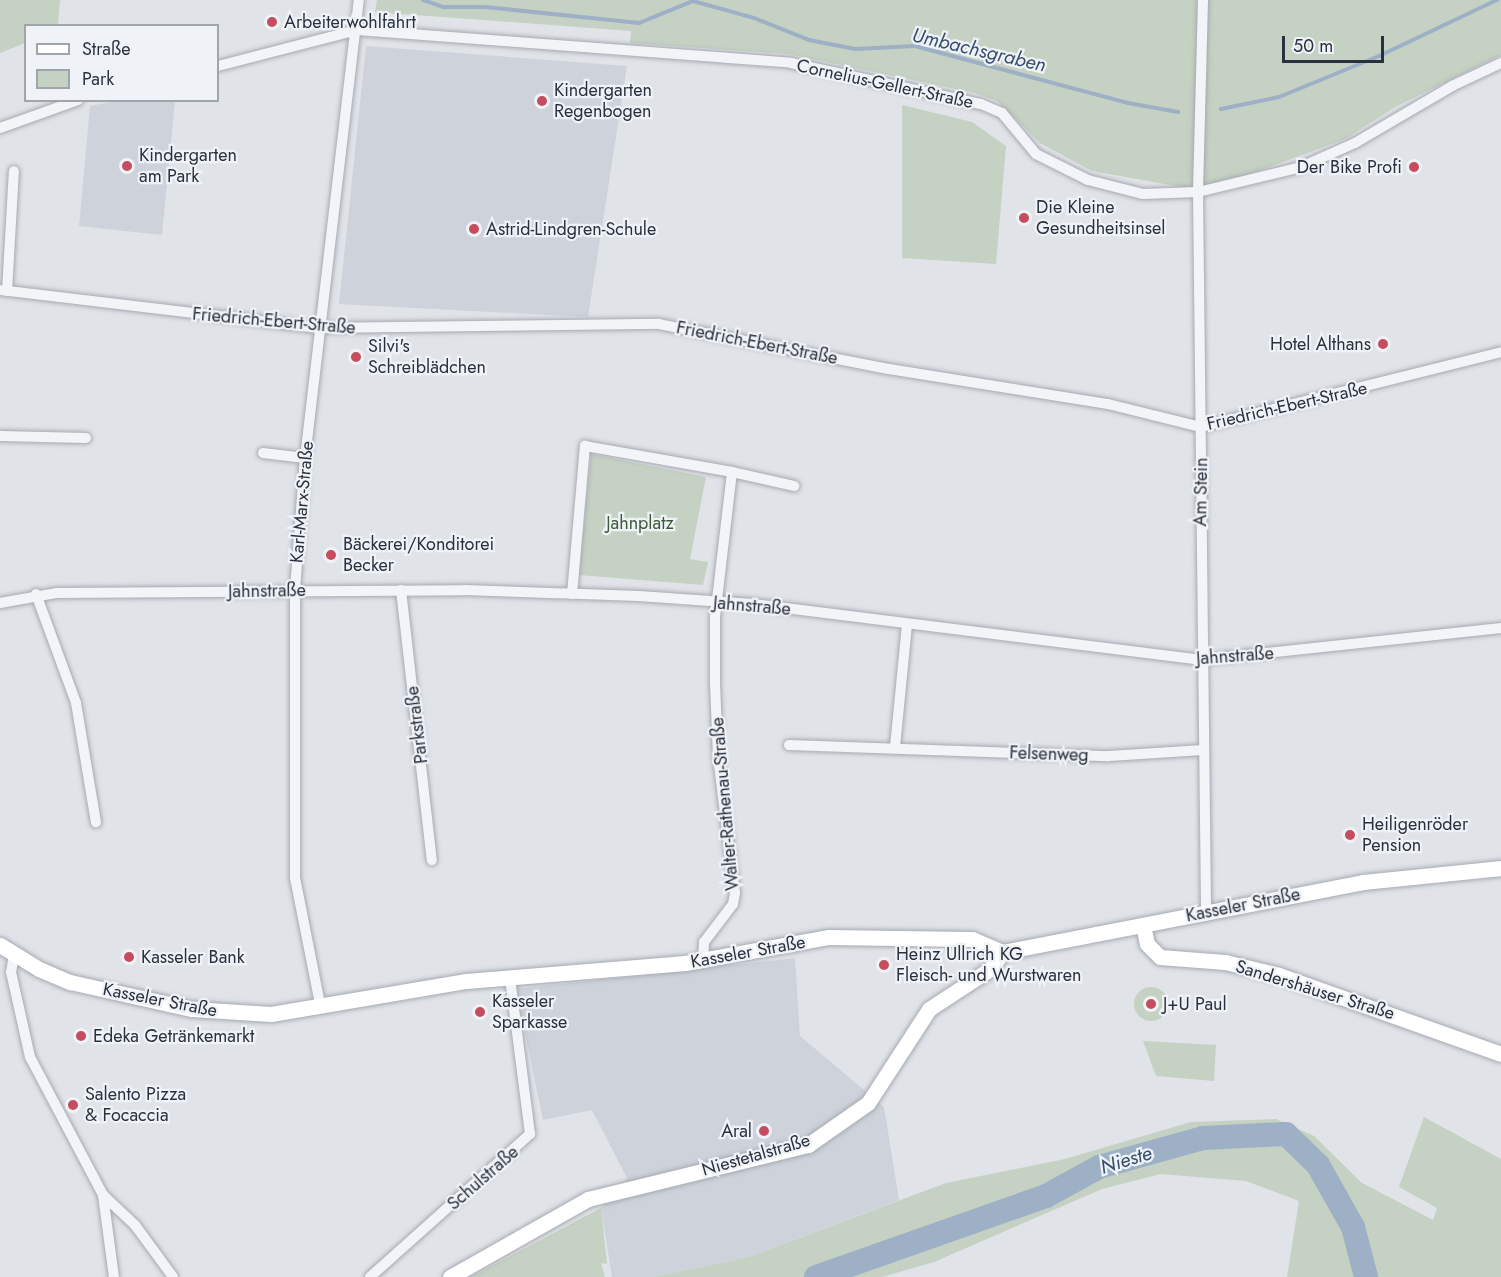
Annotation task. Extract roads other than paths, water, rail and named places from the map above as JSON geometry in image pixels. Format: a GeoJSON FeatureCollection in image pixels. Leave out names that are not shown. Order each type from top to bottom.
{"type":"FeatureCollection","features":[{"type":"Feature","properties":{"kind":"main road","name":"Kasseler Straße"},"geometry":{"type":"LineString","coordinates":[[0,945],[70,982],[192,1009],[271,1014],[320,1004],[510,977],[703,960],[852,935],[972,939],[1003,952],[1363,882],[1501,868]]}},
{"type":"Feature","properties":{"kind":"main road","name":"Sandershäuser Straße"},"geometry":{"type":"LineString","coordinates":[[1143,925],[1147,944],[1160,957],[1226,962],[1279,975],[1501,1054]]}},
{"type":"Feature","properties":{"kind":"main road","name":"Niestetalstraße"},"geometry":{"type":"LineString","coordinates":[[450,1277],[588,1199],[808,1144],[868,1103],[929,1009],[990,969],[1003,952]]}},
{"type":"Feature","properties":{"kind":"street","name":"Karl-Marx-Straße"},"geometry":{"type":"LineString","coordinates":[[320,1004],[295,878],[295,590],[305,458],[359,0]]}},
{"type":"Feature","properties":{"kind":"street","name":"Am Stein"},"geometry":{"type":"LineString","coordinates":[[1203,0],[1198,192],[1201,660],[1206,912]]}},
{"type":"Feature","properties":{"kind":"street","name":"Cornelius-Gellert-Straße"},"geometry":{"type":"LineString","coordinates":[[219,66],[357,30],[791,63],[981,104],[1002,113],[1036,154],[1088,180],[1143,194],[1198,192],[1248,182],[1324,158],[1391,124],[1452,86],[1501,63]]}},
{"type":"Feature","properties":{"kind":"street"},"geometry":{"type":"LineString","coordinates":[[0,128],[72,102]]}},
{"type":"Feature","properties":{"kind":"street"},"geometry":{"type":"LineString","coordinates":[[3,291],[14,171]]}},
{"type":"Feature","properties":{"kind":"street","name":"Friedrich-Ebert-Straße"},"geometry":{"type":"LineString","coordinates":[[3,291],[321,328],[659,324],[889,369],[1108,404],[1201,427],[1501,351]]}},
{"type":"Feature","properties":{"kind":"street"},"geometry":{"type":"LineString","coordinates":[[0,436],[86,438]]}},
{"type":"Feature","properties":{"kind":"street"},"geometry":{"type":"LineString","coordinates":[[572,594],[585,446],[732,472],[794,486]]}},
{"type":"Feature","properties":{"kind":"street"},"geometry":{"type":"LineString","coordinates":[[263,453],[305,458]]}},
{"type":"Feature","properties":{"kind":"street"},"geometry":{"type":"LineString","coordinates":[[718,602],[732,472]]}},
{"type":"Feature","properties":{"kind":"street","name":"Jahnstraße"},"geometry":{"type":"LineString","coordinates":[[0,603],[36,594],[401,590],[572,594],[718,602],[1201,660],[1501,628]]}},
{"type":"Feature","properties":{"kind":"street","name":"Parkstraße"},"geometry":{"type":"LineString","coordinates":[[401,590],[432,860]]}},
{"type":"Feature","properties":{"kind":"street"},"geometry":{"type":"LineString","coordinates":[[36,594],[76,703],[96,822]]}},
{"type":"Feature","properties":{"kind":"street","name":"Walter-Rathenau-Straße"},"geometry":{"type":"LineString","coordinates":[[703,960],[704,942],[733,904],[735,893],[718,757],[715,650],[718,602]]}},
{"type":"Feature","properties":{"kind":"street"},"geometry":{"type":"LineString","coordinates":[[895,747],[907,625]]}},
{"type":"Feature","properties":{"kind":"street","name":"Felsenweg"},"geometry":{"type":"LineString","coordinates":[[789,745],[1109,756],[1203,750]]}},
{"type":"Feature","properties":{"kind":"street"},"geometry":{"type":"LineString","coordinates":[[14,954],[11,972],[30,1057],[104,1195],[135,1225],[173,1277]]}},
{"type":"Feature","properties":{"kind":"street","name":"Schulstraße"},"geometry":{"type":"LineString","coordinates":[[370,1277],[530,1134],[510,977]]}},
{"type":"Feature","properties":{"kind":"street"},"geometry":{"type":"LineString","coordinates":[[104,1195],[114,1277]]}},
{"type":"Feature","properties":{"kind":"waterway","name":"Umbachsgraben"},"geometry":{"type":"LineString","coordinates":[[423,0],[443,7],[485,7],[639,23],[693,1],[754,18],[809,40],[855,49],[915,46],[1128,103],[1178,112]]}},
{"type":"Feature","properties":{"kind":"waterway","name":"Umbachsgraben"},"geometry":{"type":"LineString","coordinates":[[1221,109],[1279,97],[1379,56],[1497,0]]}},
{"type":"Feature","properties":{"kind":"waterway","name":"Nieste"},"geometry":{"type":"LineString","coordinates":[[816,1277],[1046,1196],[1099,1167],[1203,1138],[1286,1134],[1318,1165],[1353,1227],[1366,1277]]}},
{"type":"Feature","properties":{"kind":"place","name":"Arbeiterwohlfahrt"},"geometry":{"type":"Point","coordinates":[272,22]}},
{"type":"Feature","properties":{"kind":"place","name":"Kindergarten Regenbogen"},"geometry":{"type":"Point","coordinates":[542,101]}},
{"type":"Feature","properties":{"kind":"place","name":"Kindergarten am Park"},"geometry":{"type":"Point","coordinates":[127,166]}},
{"type":"Feature","properties":{"kind":"place","name":"Der Bike Profi"},"geometry":{"type":"Point","coordinates":[1414,167]}},
{"type":"Feature","properties":{"kind":"place","name":"Die Kleine Gesundheitsinsel"},"geometry":{"type":"Point","coordinates":[1024,218]}},
{"type":"Feature","properties":{"kind":"place","name":"Astrid-Lindgren-Schule"},"geometry":{"type":"Point","coordinates":[474,229]}},
{"type":"Feature","properties":{"kind":"place","name":"Hotel Althans"},"geometry":{"type":"Point","coordinates":[1383,344]}},
{"type":"Feature","properties":{"kind":"place","name":"Silvi's Schreiblädchen"},"geometry":{"type":"Point","coordinates":[356,357]}},
{"type":"Feature","properties":{"kind":"place","name":"Bäckerei/Konditorei Becker"},"geometry":{"type":"Point","coordinates":[331,555]}},
{"type":"Feature","properties":{"kind":"place","name":"Heiligenröder Pension"},"geometry":{"type":"Point","coordinates":[1350,835]}},
{"type":"Feature","properties":{"kind":"place","name":"Kasseler Bank"},"geometry":{"type":"Point","coordinates":[129,957]}},
{"type":"Feature","properties":{"kind":"place","name":"Heinz Ullrich KG Fleisch- und Wurstwaren"},"geometry":{"type":"Point","coordinates":[884,965]}},
{"type":"Feature","properties":{"kind":"place","name":"J+U Paul"},"geometry":{"type":"Point","coordinates":[1151,1004]}},
{"type":"Feature","properties":{"kind":"place","name":"Kasseler Sparkasse"},"geometry":{"type":"Point","coordinates":[480,1012]}},
{"type":"Feature","properties":{"kind":"place","name":"Edeka Getränkemarkt"},"geometry":{"type":"Point","coordinates":[81,1036]}},
{"type":"Feature","properties":{"kind":"place","name":"Salento Pizza & Focaccia"},"geometry":{"type":"Point","coordinates":[73,1105]}},
{"type":"Feature","properties":{"kind":"place","name":"Aral"},"geometry":{"type":"Point","coordinates":[764,1131]}},
{"type":"Feature","properties":{"kind":"park label","name":"Jahnplatz"},"geometry":{"type":"Point","coordinates":[640,523]}}]}
